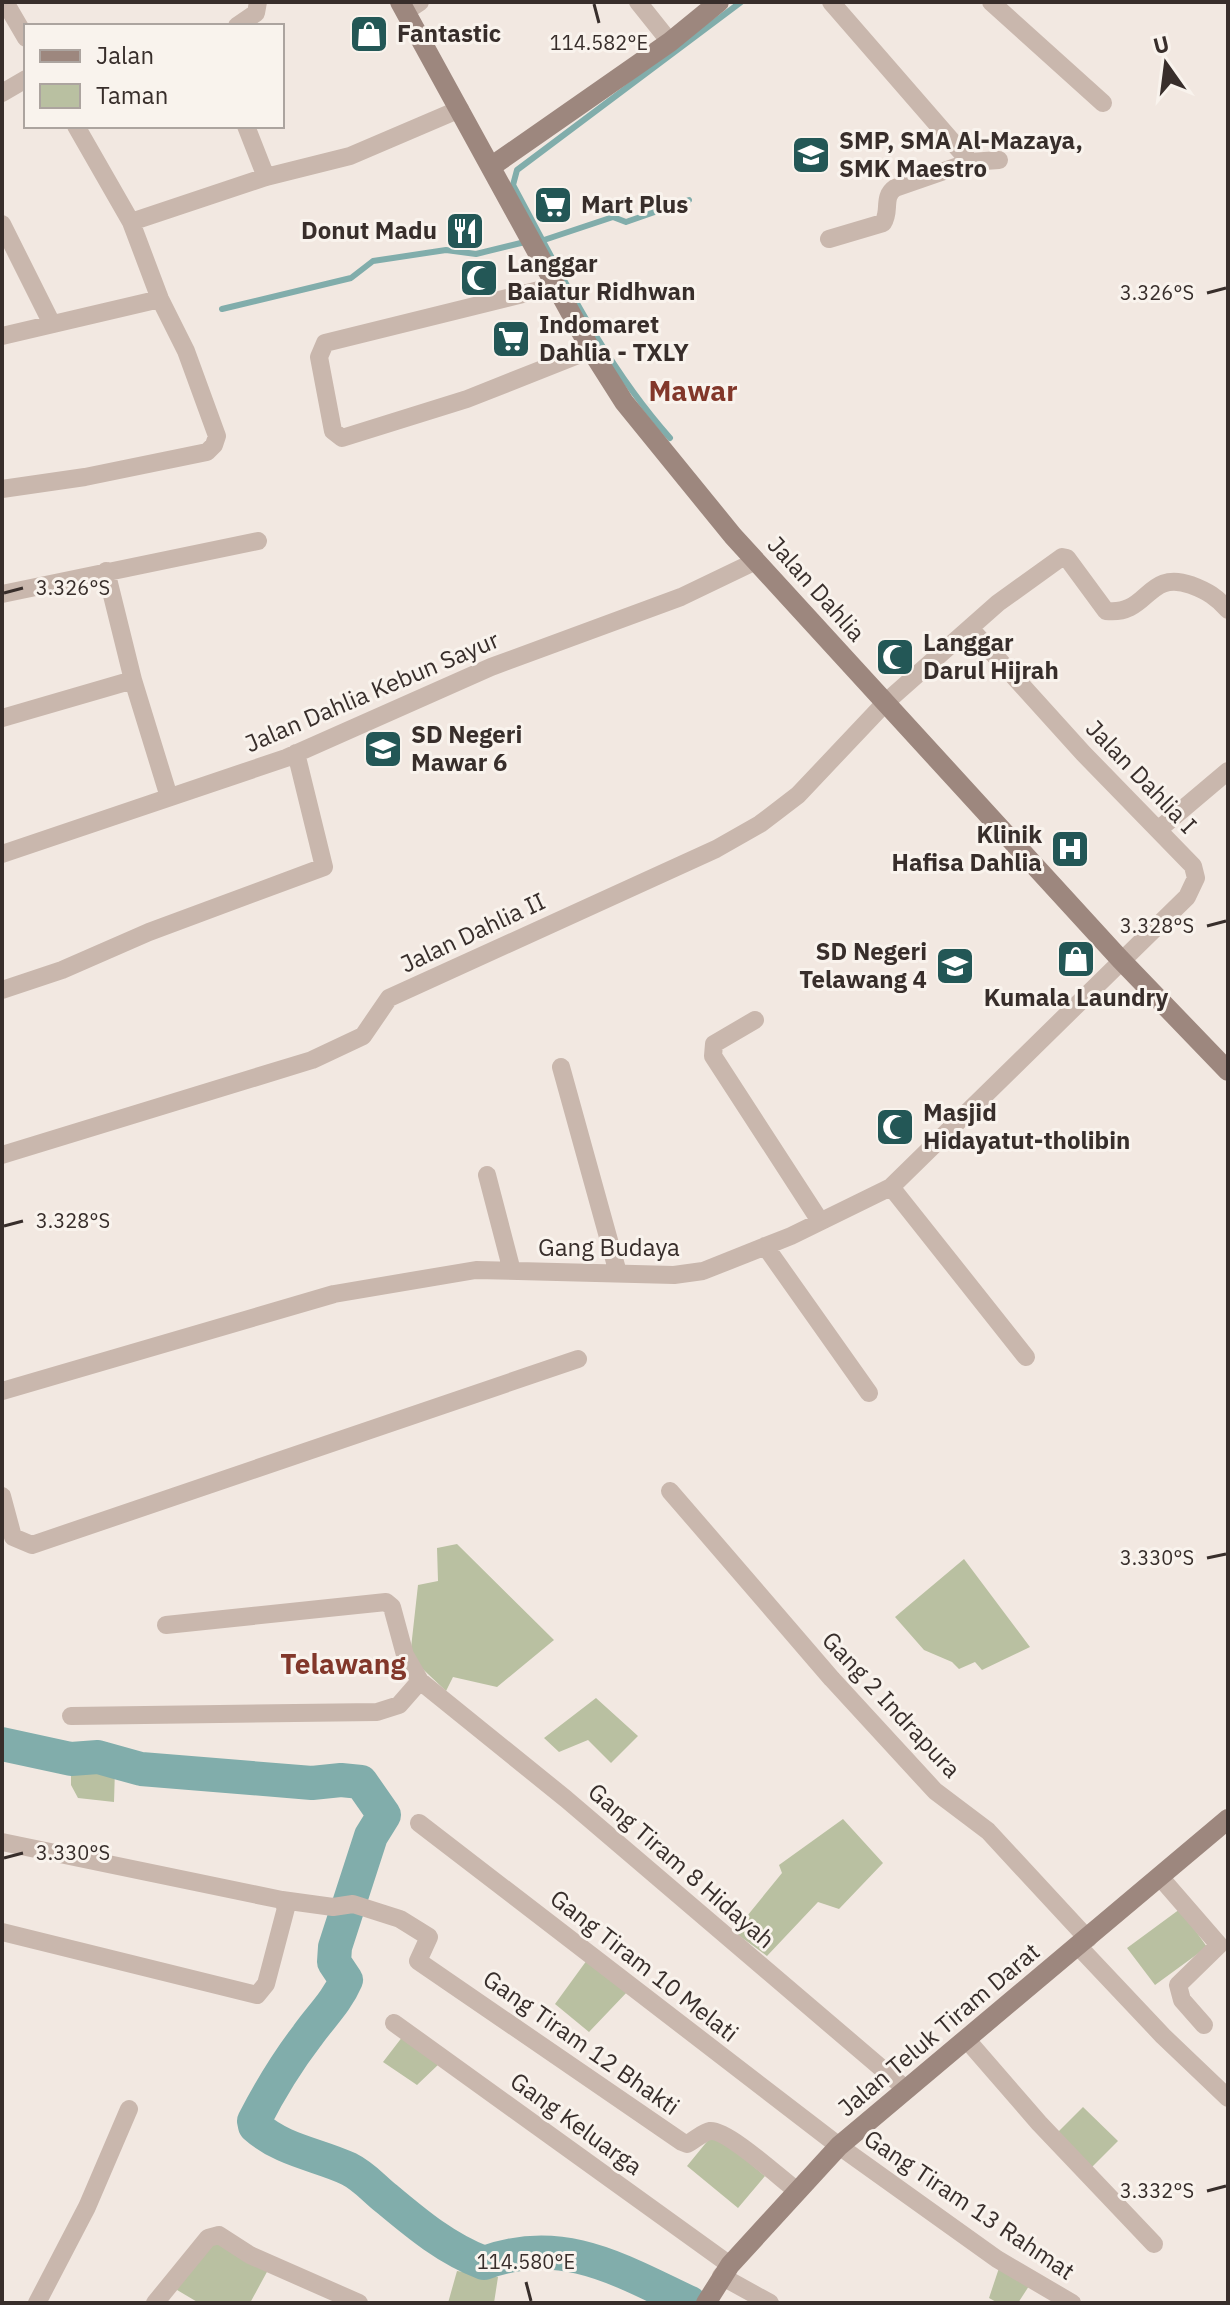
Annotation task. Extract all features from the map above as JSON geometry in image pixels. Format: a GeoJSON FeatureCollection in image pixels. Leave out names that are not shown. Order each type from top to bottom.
{"type":"FeatureCollection","features":[{"type":"Feature","properties":{"kind":"street"},"geometry":{"type":"LineString","coordinates":[[5,2],[24,35]]}},
{"type":"Feature","properties":{"kind":"street"},"geometry":{"type":"LineString","coordinates":[[240,24],[256,13],[258,2]]}},
{"type":"Feature","properties":{"kind":"street"},"geometry":{"type":"LineString","coordinates":[[638,2],[670,42]]}},
{"type":"Feature","properties":{"kind":"street"},"geometry":{"type":"LineString","coordinates":[[492,166],[670,42],[719,2]]}},
{"type":"Feature","properties":{"kind":"street"},"geometry":{"type":"LineString","coordinates":[[831,2],[970,162]]}},
{"type":"Feature","properties":{"kind":"street"},"geometry":{"type":"LineString","coordinates":[[991,2],[1103,103]]}},
{"type":"Feature","properties":{"kind":"street","name":"Jalan Dahlia"},"geometry":{"type":"LineString","coordinates":[[408,5],[555,286],[624,402],[756,561],[1120,959],[1228,1071]]}},
{"type":"Feature","properties":{"kind":"street"},"geometry":{"type":"LineString","coordinates":[[2,93],[24,80]]}},
{"type":"Feature","properties":{"kind":"street"},"geometry":{"type":"LineString","coordinates":[[131,222],[266,177],[350,156],[460,109]]}},
{"type":"Feature","properties":{"kind":"street"},"geometry":{"type":"LineString","coordinates":[[2,489],[207,452],[217,436],[186,351],[160,299],[131,222],[77,128]]}},
{"type":"Feature","properties":{"kind":"street"},"geometry":{"type":"LineString","coordinates":[[247,128],[266,177]]}},
{"type":"Feature","properties":{"kind":"street"},"geometry":{"type":"LineString","coordinates":[[829,239],[883,223],[887,198],[895,188],[970,162],[999,160]]}},
{"type":"Feature","properties":{"kind":"street"},"geometry":{"type":"LineString","coordinates":[[2,224],[52,324]]}},
{"type":"Feature","properties":{"kind":"street"},"geometry":{"type":"LineString","coordinates":[[555,286],[325,343],[319,357],[337,437],[467,399],[591,350]]}},
{"type":"Feature","properties":{"kind":"street"},"geometry":{"type":"LineString","coordinates":[[2,336],[160,299]]}},
{"type":"Feature","properties":{"kind":"street"},"geometry":{"type":"LineString","coordinates":[[2,594],[258,541]]}},
{"type":"Feature","properties":{"kind":"street"},"geometry":{"type":"LineString","coordinates":[[885,703],[998,603],[1063,557],[1106,611],[1132,607],[1163,582],[1174,579],[1216,597],[1228,610]]}},
{"type":"Feature","properties":{"kind":"street","name":"Jalan Dahlia Kebun Sayur"},"geometry":{"type":"LineString","coordinates":[[2,854],[296,753],[491,667],[681,597],[756,561]]}},
{"type":"Feature","properties":{"kind":"street"},"geometry":{"type":"LineString","coordinates":[[106,571],[133,680],[169,797]]}},
{"type":"Feature","properties":{"kind":"street","name":"Jalan Dahlia I"},"geometry":{"type":"LineString","coordinates":[[970,628],[1193,866],[1195,883],[1187,897],[1120,959]]}},
{"type":"Feature","properties":{"kind":"street"},"geometry":{"type":"LineString","coordinates":[[2,718],[133,680]]}},
{"type":"Feature","properties":{"kind":"street","name":"Jalan Dahlia II"},"geometry":{"type":"LineString","coordinates":[[2,1155],[312,1060],[363,1036],[389,998],[716,849],[760,824],[798,795],[885,703]]}},
{"type":"Feature","properties":{"kind":"street"},"geometry":{"type":"LineString","coordinates":[[2,990],[62,970],[149,932],[324,867],[296,753]]}},
{"type":"Feature","properties":{"kind":"street"},"geometry":{"type":"LineString","coordinates":[[1158,830],[1228,771]]}},
{"type":"Feature","properties":{"kind":"street","name":"Gang Budaya"},"geometry":{"type":"LineString","coordinates":[[2,1391],[334,1294],[476,1270],[674,1275],[703,1271],[765,1246],[891,1187],[1120,959]]}},
{"type":"Feature","properties":{"kind":"street"},"geometry":{"type":"LineString","coordinates":[[755,1020],[714,1044],[713,1056],[820,1221]]}},
{"type":"Feature","properties":{"kind":"street"},"geometry":{"type":"LineString","coordinates":[[561,1067],[618,1273]]}},
{"type":"Feature","properties":{"kind":"street"},"geometry":{"type":"LineString","coordinates":[[487,1175],[512,1271]]}},
{"type":"Feature","properties":{"kind":"street"},"geometry":{"type":"LineString","coordinates":[[891,1187],[1026,1357]]}},
{"type":"Feature","properties":{"kind":"street"},"geometry":{"type":"LineString","coordinates":[[765,1246],[869,1393]]}},
{"type":"Feature","properties":{"kind":"street"},"geometry":{"type":"LineString","coordinates":[[2,1496],[13,1537],[32,1545],[578,1359]]}},
{"type":"Feature","properties":{"kind":"street","name":"Gang 2 Indrapura"},"geometry":{"type":"LineString","coordinates":[[670,1491],[832,1679],[935,1791],[988,1831],[1163,2036],[1228,2098]]}},
{"type":"Feature","properties":{"kind":"street"},"geometry":{"type":"LineString","coordinates":[[71,1716],[377,1712],[399,1705],[420,1681],[405,1655],[396,1616],[386,1602],[166,1625]]}},
{"type":"Feature","properties":{"kind":"street","name":"Gang Tiram 8 Hidayah"},"geometry":{"type":"LineString","coordinates":[[420,1681],[566,1799],[907,2090]]}},
{"type":"Feature","properties":{"kind":"street","name":"Jalan Teluk Tiram Darat"},"geometry":{"type":"LineString","coordinates":[[707,2302],[725,2270],[839,2146],[1228,1819]]}},
{"type":"Feature","properties":{"kind":"street","name":"Gang Tiram 10 Melati"},"geometry":{"type":"LineString","coordinates":[[419,1823],[839,2146]]}},
{"type":"Feature","properties":{"kind":"street"},"geometry":{"type":"LineString","coordinates":[[2,1842],[282,1900],[286,1908],[266,1984],[257,1995],[2,1932]]}},
{"type":"Feature","properties":{"kind":"street"},"geometry":{"type":"LineString","coordinates":[[1160,1877],[1219,1945],[1178,1985],[1182,2000],[1204,2025]]}},
{"type":"Feature","properties":{"kind":"street","name":"Gang Tiram 12 Bhakti"},"geometry":{"type":"LineString","coordinates":[[282,1900],[333,1907],[349,1904],[400,1919],[428,1933],[418,1961],[682,2142],[687,2144],[708,2131],[714,2132],[742,2148],[796,2190]]}},
{"type":"Feature","properties":{"kind":"street","name":"Gang Keluarga"},"geometry":{"type":"LineString","coordinates":[[394,2023],[770,2303]]}},
{"type":"Feature","properties":{"kind":"street"},"geometry":{"type":"LineString","coordinates":[[967,2040],[1039,2123],[1154,2244]]}},
{"type":"Feature","properties":{"kind":"street"},"geometry":{"type":"LineString","coordinates":[[37,2303],[87,2207],[129,2109]]}},
{"type":"Feature","properties":{"kind":"street","name":"Gang Tiram 13 Rahmat"},"geometry":{"type":"LineString","coordinates":[[839,2146],[997,2259],[1072,2303]]}},
{"type":"Feature","properties":{"kind":"street"},"geometry":{"type":"LineString","coordinates":[[155,2303],[208,2238],[219,2235],[250,2255],[359,2303]]}},
{"type":"Feature","properties":{"kind":"green space"},"geometry":{"type":"Polygon","coordinates":[[[457,1544],[554,1640],[497,1687],[453,1677],[446,1691],[410,1657],[418,1585],[438,1581],[437,1548],[457,1544]]]}},
{"type":"Feature","properties":{"kind":"green space"},"geometry":{"type":"Polygon","coordinates":[[[964,1559],[1030,1647],[982,1670],[975,1662],[959,1669],[952,1662],[924,1650],[895,1617],[964,1559]]]}},
{"type":"Feature","properties":{"kind":"green space"},"geometry":{"type":"Polygon","coordinates":[[[596,1698],[638,1736],[611,1763],[588,1740],[559,1752],[544,1738],[596,1698]]]}},
{"type":"Feature","properties":{"kind":"green space"},"geometry":{"type":"Polygon","coordinates":[[[71,1766],[115,1769],[114,1802],[78,1798],[71,1785],[71,1766]]]}},
{"type":"Feature","properties":{"kind":"green space"},"geometry":{"type":"Polygon","coordinates":[[[843,1819],[883,1863],[839,1909],[818,1902],[767,1956],[734,1932],[782,1873],[779,1865],[843,1819]]]}},
{"type":"Feature","properties":{"kind":"green space"},"geometry":{"type":"Polygon","coordinates":[[[1180,1909],[1207,1947],[1155,1985],[1127,1948],[1180,1909]]]}},
{"type":"Feature","properties":{"kind":"green space"},"geometry":{"type":"Polygon","coordinates":[[[587,1960],[629,1990],[589,2032],[555,2004],[587,1960]]]}},
{"type":"Feature","properties":{"kind":"green space"},"geometry":{"type":"Polygon","coordinates":[[[403,2036],[440,2063],[417,2085],[383,2062],[403,2036]]]}},
{"type":"Feature","properties":{"kind":"green space"},"geometry":{"type":"Polygon","coordinates":[[[1083,2107],[1118,2141],[1092,2167],[1057,2133],[1083,2107]]]}},
{"type":"Feature","properties":{"kind":"green space"},"geometry":{"type":"Polygon","coordinates":[[[714,2133],[765,2176],[738,2208],[687,2166],[714,2133]]]}},
{"type":"Feature","properties":{"kind":"green space"},"geometry":{"type":"Polygon","coordinates":[[[213,2238],[268,2270],[250,2303],[199,2303],[172,2287],[213,2238]]]}},
{"type":"Feature","properties":{"kind":"green space"},"geometry":{"type":"Polygon","coordinates":[[[999,2268],[1029,2286],[1018,2303],[998,2303],[989,2298],[999,2268]]]}},
{"type":"Feature","properties":{"kind":"green space"},"geometry":{"type":"Polygon","coordinates":[[[457,2271],[498,2277],[494,2303],[448,2303],[457,2271]]]}},
{"type":"Feature","properties":{"kind":"waterway"},"geometry":{"type":"LineString","coordinates":[[670,438],[604,348],[513,185],[517,170],[741,2]]}},
{"type":"Feature","properties":{"kind":"waterway"},"geometry":{"type":"LineString","coordinates":[[541,241],[613,217],[626,222],[689,200]]}},
{"type":"Feature","properties":{"kind":"waterway"},"geometry":{"type":"LineString","coordinates":[[222,309],[351,278],[373,261],[446,250],[476,254],[525,242]]}},
{"type":"Feature","properties":{"kind":"waterway"},"geometry":{"type":"LineString","coordinates":[[2,1744],[71,1759],[98,1757],[141,1769],[312,1783],[341,1780],[361,1782],[384,1815],[371,1836],[335,1947],[334,1962],[346,1980],[279,2077],[254,2121],[255,2126],[289,2147],[355,2172],[433,2236],[484,2263],[512,2255],[539,2252],[565,2254],[615,2268],[690,2303]]}},
{"type":"Feature","properties":{"kind":"place","name":"Fantastic"},"geometry":{"type":"Point","coordinates":[369,34]}},
{"type":"Feature","properties":{"kind":"place","name":"SMP, SMA Al-Mazaya, SMK Maestro"},"geometry":{"type":"Point","coordinates":[811,155]}},
{"type":"Feature","properties":{"kind":"place","name":"Mart Plus"},"geometry":{"type":"Point","coordinates":[553,205]}},
{"type":"Feature","properties":{"kind":"place","name":"Donut Madu"},"geometry":{"type":"Point","coordinates":[465,231]}},
{"type":"Feature","properties":{"kind":"place","name":"Langgar Baiatur Ridhwan"},"geometry":{"type":"Point","coordinates":[479,278]}},
{"type":"Feature","properties":{"kind":"place","name":"Indomaret Dahlia - TXLY"},"geometry":{"type":"Point","coordinates":[511,339]}},
{"type":"Feature","properties":{"kind":"place","name":"Langgar Darul Hijrah"},"geometry":{"type":"Point","coordinates":[895,657]}},
{"type":"Feature","properties":{"kind":"place","name":"SD Negeri Mawar 6"},"geometry":{"type":"Point","coordinates":[383,749]}},
{"type":"Feature","properties":{"kind":"place","name":"Klinik Hafisa Dahlia"},"geometry":{"type":"Point","coordinates":[1070,849]}},
{"type":"Feature","properties":{"kind":"place","name":"Kumala Laundry"},"geometry":{"type":"Point","coordinates":[1076,959]}},
{"type":"Feature","properties":{"kind":"place","name":"SD Negeri Telawang 4"},"geometry":{"type":"Point","coordinates":[955,966]}},
{"type":"Feature","properties":{"kind":"place","name":"Masjid Hidayatut-tholibin"},"geometry":{"type":"Point","coordinates":[895,1127]}},
{"type":"Feature","properties":{"kind":"district","name":"Mawar"},"geometry":{"type":"Point","coordinates":[693,391]}},
{"type":"Feature","properties":{"kind":"district","name":"Telawang"},"geometry":{"type":"Point","coordinates":[343,1664]}}]}
